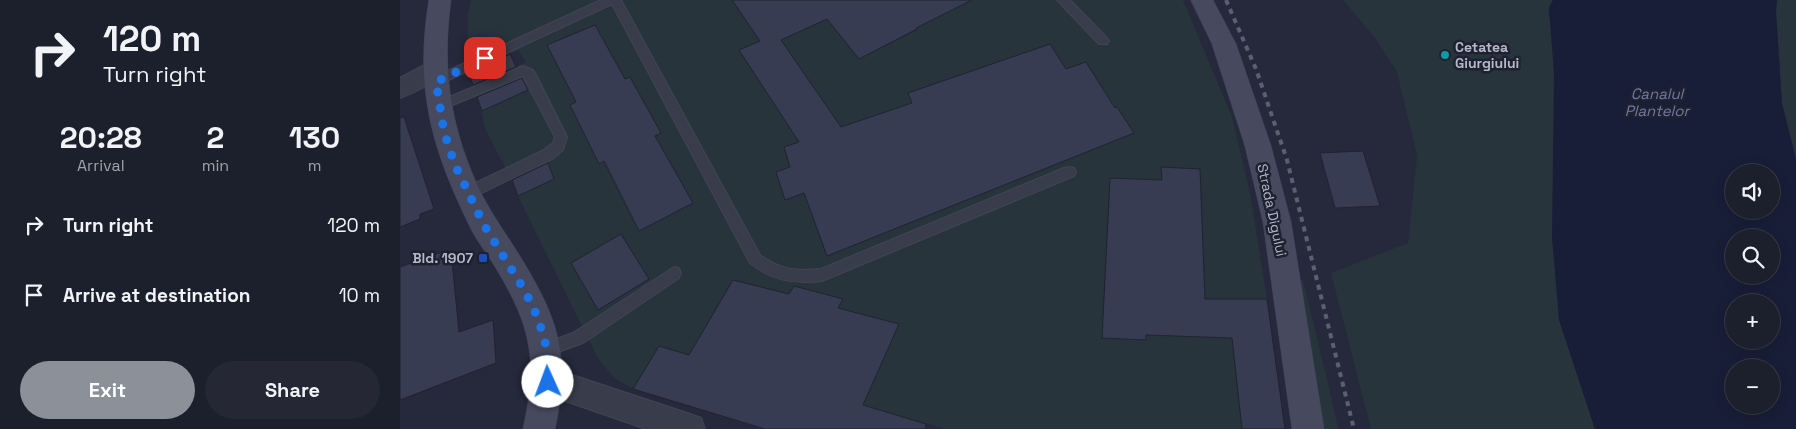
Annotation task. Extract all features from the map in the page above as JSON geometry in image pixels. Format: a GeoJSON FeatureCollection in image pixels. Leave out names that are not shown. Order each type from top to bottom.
{"type":"FeatureCollection","features":[{"type":"Feature","properties":{"kind":"main road"},"geometry":{"type":"LineString","coordinates":[[440,0],[437,12],[436,85],[444,132],[468,193],[484,225],[538,318],[547,349],[548,382],[539,429]]}},
{"type":"Feature","properties":{"kind":"main road","name":"Strada Digului"},"geometry":{"type":"LineString","coordinates":[[1202,0],[1224,44],[1263,165],[1277,222],[1308,429]]}},
{"type":"Feature","properties":{"kind":"street"},"geometry":{"type":"LineString","coordinates":[[400,89],[436,85]]}},
{"type":"Feature","properties":{"kind":"street"},"geometry":{"type":"LineString","coordinates":[[548,382],[690,429]]}},
{"type":"Feature","properties":{"kind":"lane"},"geometry":{"type":"LineString","coordinates":[[436,85],[613,0],[755,259],[768,270],[800,278],[822,275],[1069,172]]}},
{"type":"Feature","properties":{"kind":"lane"},"geometry":{"type":"LineString","coordinates":[[1063,0],[1103,41]]}},
{"type":"Feature","properties":{"kind":"lane"},"geometry":{"type":"LineString","coordinates":[[436,85],[523,71],[529,73],[561,137],[558,146],[548,154],[468,193]]}},
{"type":"Feature","properties":{"kind":"lane"},"geometry":{"type":"LineString","coordinates":[[547,349],[578,338],[674,273]]}},
{"type":"Feature","properties":{"kind":"shaded area"},"geometry":{"type":"Polygon","coordinates":[[[471,0],[739,0],[734,3],[760,41],[739,50],[787,123],[825,104],[781,40],[812,0],[859,59],[917,30],[891,0],[926,22],[972,0],[1183,0],[1232,117],[1250,193],[1267,299],[1228,300],[1242,429],[945,429],[659,346],[633,389],[613,377],[597,357],[518,196],[554,179],[547,162],[508,173],[485,129],[481,111],[528,90],[520,75],[474,88],[526,62],[518,50],[469,74],[467,67],[468,14],[471,0]],[[594,25],[547,45],[576,102],[570,105],[599,163],[604,161],[693,203],[655,136],[661,133],[630,77],[625,79],[594,25]],[[1050,44],[912,103],[784,147],[790,167],[776,172],[785,200],[1100,86],[1086,63],[1066,69],[1050,44]],[[1117,107],[816,224],[826,256],[1134,133],[1117,107]],[[1161,168],[1162,335],[1206,337],[1200,169],[1161,168]],[[1110,178],[1102,337],[1146,340],[1148,180],[1110,178]],[[621,234],[571,263],[598,310],[648,279],[621,234]],[[733,280],[706,325],[765,342],[838,308],[843,299],[789,294],[733,280]]]}},
{"type":"Feature","properties":{"kind":"shaded area"},"geometry":{"type":"Polygon","coordinates":[[[1343,0],[1553,0],[1549,8],[1554,72],[1559,320],[1595,429],[1371,429],[1331,273],[1408,243],[1417,156],[1397,72],[1375,38],[1343,0]]]}},
{"type":"Feature","properties":{"kind":"shaded area"},"geometry":{"type":"Polygon","coordinates":[[[1777,0],[1796,0],[1796,159],[1782,104],[1776,12],[1777,0]]]}},
{"type":"Feature","properties":{"kind":"shaded area"},"geometry":{"type":"Polygon","coordinates":[[[1303,280],[1338,429],[1320,429],[1295,282],[1303,280]]]}},
{"type":"Feature","properties":{"kind":"water","name":"Canalul Plantelor"},"geometry":{"type":"Polygon","coordinates":[[[1553,0],[1777,0],[1776,12],[1782,104],[1796,159],[1796,429],[1595,429],[1559,320],[1552,238],[1554,72],[1549,8],[1553,0]]]}},
{"type":"Feature","properties":{"kind":"building"},"geometry":{"type":"Polygon","coordinates":[[[732,0],[972,0],[859,59],[827,19],[781,40],[841,127],[912,103],[908,93],[1050,44],[1066,69],[1086,62],[1115,108],[1117,107],[1134,133],[827,256],[804,193],[785,200],[776,172],[790,167],[784,147],[799,142],[739,50],[760,41],[732,0]]]}},
{"type":"Feature","properties":{"kind":"building"},"geometry":{"type":"Polygon","coordinates":[[[595,25],[625,79],[630,77],[661,133],[655,136],[693,203],[639,231],[604,161],[599,164],[570,105],[576,102],[547,45],[595,25]]]}},
{"type":"Feature","properties":{"kind":"building"},"geometry":{"type":"Polygon","coordinates":[[[510,54],[516,67],[473,85],[469,74],[510,54]]]}},
{"type":"Feature","properties":{"kind":"building"},"geometry":{"type":"Polygon","coordinates":[[[522,78],[528,90],[482,111],[477,97],[522,78]]]}},
{"type":"Feature","properties":{"kind":"building"},"geometry":{"type":"Polygon","coordinates":[[[404,117],[434,209],[420,214],[420,219],[400,227],[400,118],[404,117]]]}},
{"type":"Feature","properties":{"kind":"building"},"geometry":{"type":"Polygon","coordinates":[[[1363,151],[1380,206],[1335,208],[1320,153],[1363,151]]]}},
{"type":"Feature","properties":{"kind":"building"},"geometry":{"type":"Polygon","coordinates":[[[548,163],[554,179],[518,196],[512,180],[548,163]]]}},
{"type":"Feature","properties":{"kind":"building"},"geometry":{"type":"Polygon","coordinates":[[[1161,167],[1200,169],[1205,299],[1267,299],[1285,429],[1242,429],[1232,338],[1146,335],[1146,340],[1102,338],[1110,178],[1162,180],[1161,167]]]}},
{"type":"Feature","properties":{"kind":"building"},"geometry":{"type":"Polygon","coordinates":[[[621,234],[649,279],[598,310],[571,263],[621,234]]]}},
{"type":"Feature","properties":{"kind":"building"},"geometry":{"type":"Polygon","coordinates":[[[442,252],[443,264],[452,261],[459,332],[493,320],[496,363],[400,400],[400,267],[442,252]]]}},
{"type":"Feature","properties":{"kind":"building"},"geometry":{"type":"Polygon","coordinates":[[[733,280],[789,294],[794,286],[843,299],[838,308],[899,324],[863,405],[926,424],[925,429],[765,429],[633,389],[659,346],[689,355],[733,280]]]}},
{"type":"Feature","properties":{"kind":"railway"},"geometry":{"type":"LineString","coordinates":[[1226,0],[1256,69],[1287,160],[1354,429]]}},
{"type":"Feature","properties":{"kind":"place","name":"Cetatea Giurgiului"},"geometry":{"type":"Point","coordinates":[1445,55]}},
{"type":"Feature","properties":{"kind":"place","name":"Bld. 1907"},"geometry":{"type":"Point","coordinates":[483,258]}},
{"type":"Feature","properties":{"kind":"route"},"geometry":{"type":"LineString","coordinates":[[485,58],[436,82],[444,132],[455,165],[484,225],[525,291],[538,318],[547,349],[548,382]]}}]}
